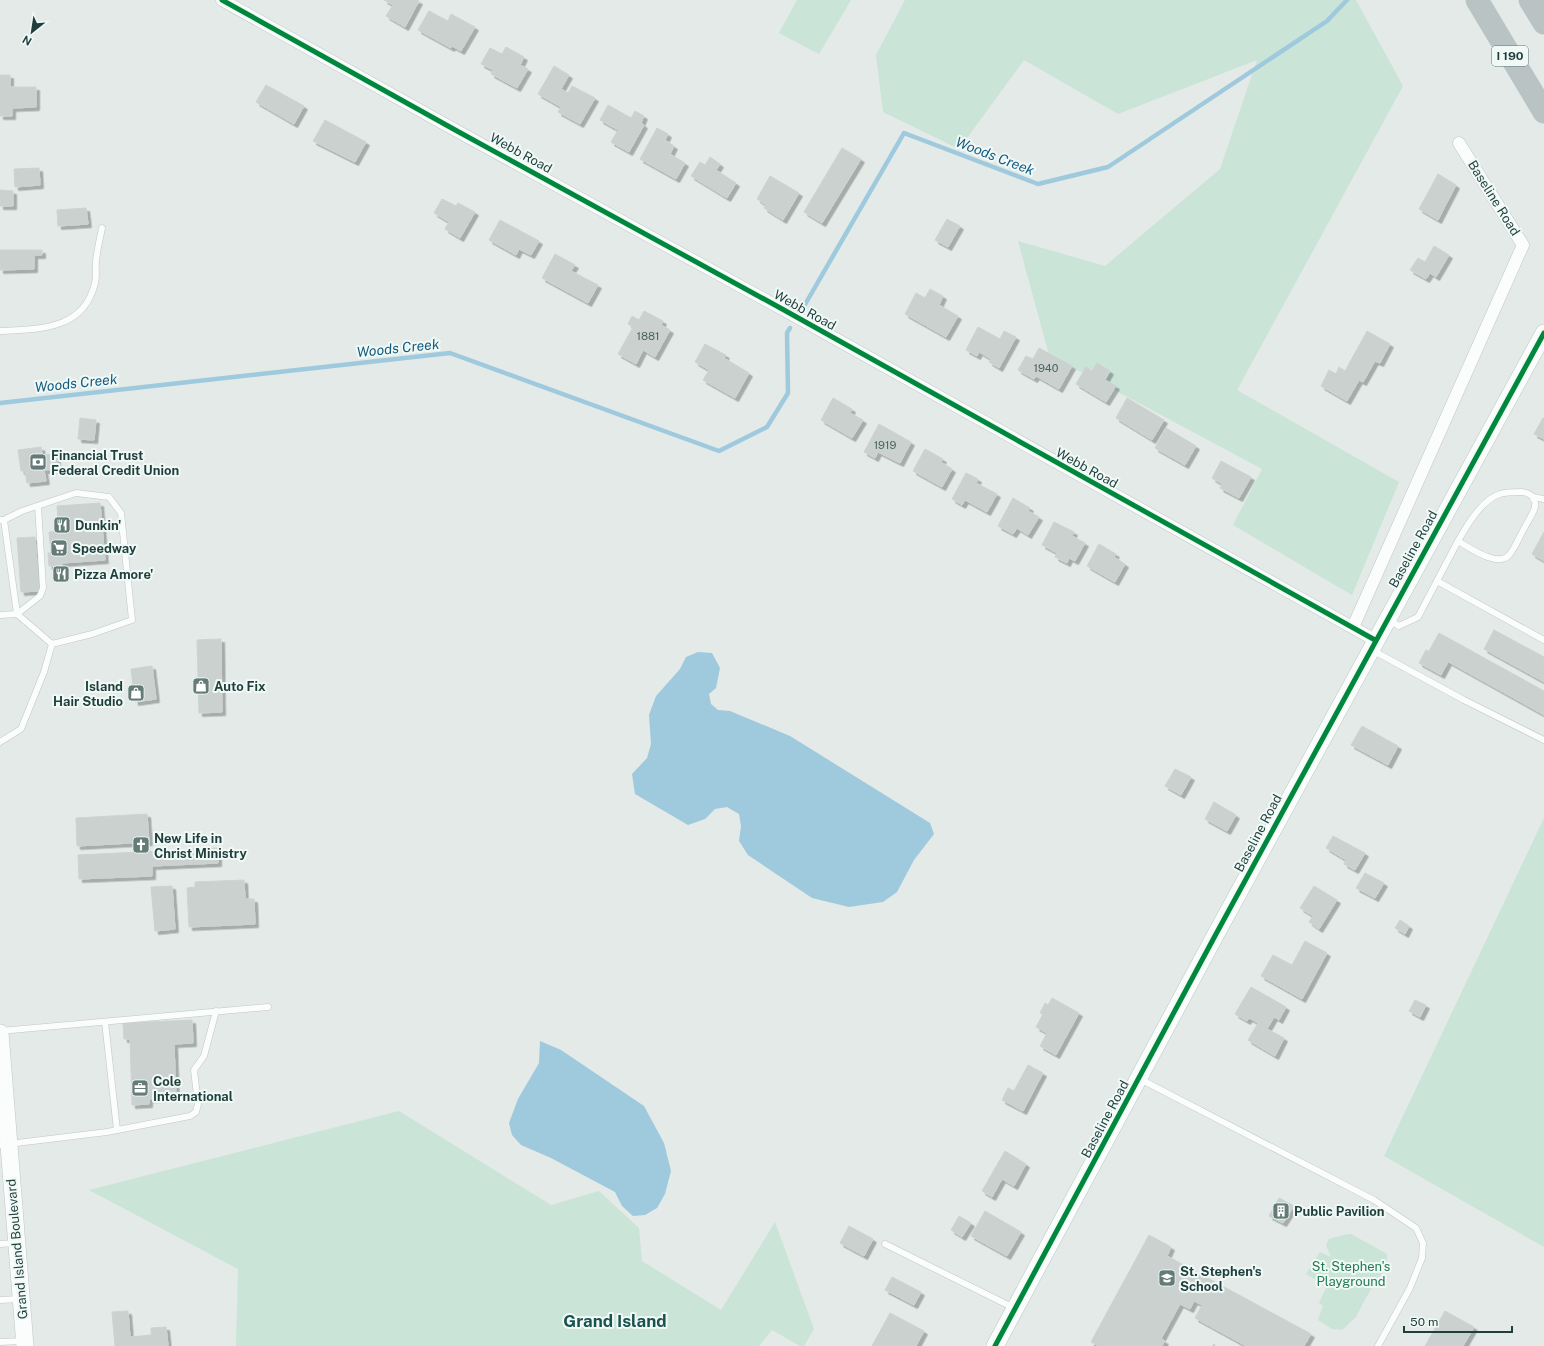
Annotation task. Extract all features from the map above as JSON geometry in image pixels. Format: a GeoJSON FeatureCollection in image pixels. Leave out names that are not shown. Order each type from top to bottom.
{"type":"FeatureCollection","features":[{"type":"Feature","properties":{"kind":"highway","name":"I 190"},"geometry":{"type":"LineString","coordinates":[[1477,0],[1544,112]]}},
{"type":"Feature","properties":{"kind":"highway"},"geometry":{"type":"LineString","coordinates":[[1530,0],[1544,23]]}},
{"type":"Feature","properties":{"kind":"street","name":"Webb Road"},"geometry":{"type":"LineString","coordinates":[[222,0],[1353,627],[1373,644]]}},
{"type":"Feature","properties":{"kind":"street","name":"Baseline Road"},"geometry":{"type":"LineString","coordinates":[[1353,627],[1523,246],[1459,143]]}},
{"type":"Feature","properties":{"kind":"street","name":"Baseline Road"},"geometry":{"type":"LineString","coordinates":[[995,1346],[1373,644],[1544,333]]}},
{"type":"Feature","properties":{"kind":"street","name":"Grand Island Boulevard"},"geometry":{"type":"LineString","coordinates":[[0,1032],[4,1144],[17,1243],[25,1343]]}},
{"type":"Feature","properties":{"kind":"lane"},"geometry":{"type":"LineString","coordinates":[[0,331],[39,329],[71,319],[85,306],[89,301],[96,281],[96,262],[102,228]]}},
{"type":"Feature","properties":{"kind":"lane"},"geometry":{"type":"LineString","coordinates":[[1387,620],[1399,626],[1418,617],[1464,530],[1490,498],[1499,494],[1525,492],[1533,497],[1544,499]]}},
{"type":"Feature","properties":{"kind":"lane"},"geometry":{"type":"LineString","coordinates":[[76,493],[109,496],[121,513],[132,620],[92,634],[52,644],[17,614],[2,520],[22,511],[76,493]]}},
{"type":"Feature","properties":{"kind":"lane"},"geometry":{"type":"LineString","coordinates":[[1458,542],[1484,557],[1499,560],[1510,555],[1533,511],[1536,502],[1533,497]]}},
{"type":"Feature","properties":{"kind":"lane"},"geometry":{"type":"LineString","coordinates":[[0,615],[17,614],[40,596],[43,588],[38,506]]}},
{"type":"Feature","properties":{"kind":"lane"},"geometry":{"type":"LineString","coordinates":[[1437,581],[1544,640]]}},
{"type":"Feature","properties":{"kind":"lane"},"geometry":{"type":"LineString","coordinates":[[0,742],[21,728],[44,672],[52,644]]}},
{"type":"Feature","properties":{"kind":"lane"},"geometry":{"type":"LineString","coordinates":[[1373,644],[1464,700],[1544,740]]}},
{"type":"Feature","properties":{"kind":"lane"},"geometry":{"type":"LineString","coordinates":[[0,1032],[268,1007]]}},
{"type":"Feature","properties":{"kind":"lane"},"geometry":{"type":"LineString","coordinates":[[4,1144],[117,1130],[190,1116],[196,1112],[198,1104],[194,1070],[204,1056],[216,1011]]}},
{"type":"Feature","properties":{"kind":"lane"},"geometry":{"type":"LineString","coordinates":[[105,1022],[117,1130]]}},
{"type":"Feature","properties":{"kind":"lane"},"geometry":{"type":"LineString","coordinates":[[1139,1079],[1374,1200],[1416,1228],[1423,1244],[1422,1258],[1410,1288],[1378,1346]]}},
{"type":"Feature","properties":{"kind":"lane"},"geometry":{"type":"LineString","coordinates":[[0,1244],[17,1243]]}},
{"type":"Feature","properties":{"kind":"lane"},"geometry":{"type":"LineString","coordinates":[[884,1244],[1015,1309]]}},
{"type":"Feature","properties":{"kind":"lane"},"geometry":{"type":"LineString","coordinates":[[0,1300],[21,1299]]}},
{"type":"Feature","properties":{"kind":"lane"},"geometry":{"type":"LineString","coordinates":[[0,1342],[25,1343]]}},
{"type":"Feature","properties":{"kind":"green space"},"geometry":{"type":"Polygon","coordinates":[[[797,0],[851,0],[819,54],[779,33],[797,0]]]}},
{"type":"Feature","properties":{"kind":"green space"},"geometry":{"type":"Polygon","coordinates":[[[905,0],[1356,0],[1403,86],[1237,390],[1399,482],[1352,595],[1233,525],[1262,469],[1049,355],[1018,241],[1105,266],[1220,169],[1257,60],[1118,114],[1024,60],[959,149],[883,112],[876,55],[905,0]]]}},
{"type":"Feature","properties":{"kind":"green space"},"geometry":{"type":"Polygon","coordinates":[[[1544,818],[1544,1247],[1384,1156],[1544,818]]]}},
{"type":"Feature","properties":{"kind":"green space"},"geometry":{"type":"Polygon","coordinates":[[[399,1111],[551,1205],[599,1191],[639,1228],[642,1261],[721,1310],[775,1222],[814,1329],[804,1346],[800,1346],[772,1330],[759,1346],[236,1346],[238,1269],[89,1190],[399,1111]]]}},
{"type":"Feature","properties":{"kind":"green space","name":"St. Stephen's Playground"},"geometry":{"type":"Polygon","coordinates":[[[1351,1234],[1387,1254],[1387,1260],[1381,1276],[1378,1277],[1356,1317],[1342,1330],[1332,1329],[1318,1320],[1323,1306],[1319,1303],[1327,1286],[1306,1274],[1320,1252],[1331,1257],[1326,1245],[1329,1239],[1351,1234]]]}},
{"type":"Feature","properties":{"kind":"water"},"geometry":{"type":"Polygon","coordinates":[[[698,652],[712,653],[720,668],[716,688],[709,694],[711,704],[718,710],[730,711],[790,736],[930,823],[934,834],[914,860],[897,892],[883,902],[849,907],[812,898],[748,855],[739,841],[741,826],[739,814],[727,807],[715,809],[705,819],[688,825],[635,794],[632,774],[647,758],[651,744],[649,715],[656,696],[680,669],[686,657],[698,652]]]}},
{"type":"Feature","properties":{"kind":"water"},"geometry":{"type":"Polygon","coordinates":[[[540,1041],[561,1050],[644,1106],[664,1143],[671,1171],[665,1194],[657,1208],[645,1215],[633,1216],[622,1206],[615,1192],[551,1158],[521,1145],[512,1135],[509,1123],[518,1099],[539,1063],[540,1041]]]}},
{"type":"Feature","properties":{"kind":"building"},"geometry":{"type":"Polygon","coordinates":[[[384,0],[419,1],[405,27],[386,16],[393,5],[384,0]]]}},
{"type":"Feature","properties":{"kind":"building"},"geometry":{"type":"Polygon","coordinates":[[[429,11],[448,21],[451,14],[475,27],[461,51],[452,46],[451,48],[418,30],[429,11]]]}},
{"type":"Feature","properties":{"kind":"building"},"geometry":{"type":"Polygon","coordinates":[[[506,47],[524,57],[520,65],[528,69],[517,88],[491,74],[493,70],[481,64],[490,48],[502,54],[506,47]]]}},
{"type":"Feature","properties":{"kind":"building"},"geometry":{"type":"Polygon","coordinates":[[[554,66],[569,75],[561,89],[568,93],[572,86],[595,98],[580,124],[558,112],[561,107],[538,94],[554,66]]]}},
{"type":"Feature","properties":{"kind":"building"},"geometry":{"type":"Polygon","coordinates":[[[0,75],[10,75],[10,87],[36,87],[36,107],[12,108],[12,116],[0,116],[0,75]]]}},
{"type":"Feature","properties":{"kind":"building"},"geometry":{"type":"Polygon","coordinates":[[[266,85],[304,106],[294,124],[256,102],[266,85]]]}},
{"type":"Feature","properties":{"kind":"building"},"geometry":{"type":"Polygon","coordinates":[[[608,105],[631,118],[635,111],[644,116],[641,123],[644,125],[629,152],[611,142],[618,130],[600,120],[608,105]]]}},
{"type":"Feature","properties":{"kind":"building"},"geometry":{"type":"Polygon","coordinates":[[[325,120],[366,142],[355,162],[313,141],[325,120]]]}},
{"type":"Feature","properties":{"kind":"building"},"geometry":{"type":"Polygon","coordinates":[[[657,128],[668,134],[665,140],[674,146],[670,154],[685,163],[676,179],[640,159],[657,128]]]}},
{"type":"Feature","properties":{"kind":"building"},"geometry":{"type":"Polygon","coordinates":[[[842,148],[861,159],[822,223],[804,212],[842,148]]]}},
{"type":"Feature","properties":{"kind":"building"},"geometry":{"type":"Polygon","coordinates":[[[710,157],[720,164],[716,170],[736,183],[727,198],[691,176],[700,162],[705,165],[710,157]]]}},
{"type":"Feature","properties":{"kind":"building"},"geometry":{"type":"Polygon","coordinates":[[[39,168],[40,185],[15,187],[14,169],[39,168]]]}},
{"type":"Feature","properties":{"kind":"building"},"geometry":{"type":"Polygon","coordinates":[[[1438,174],[1456,185],[1438,220],[1419,209],[1438,174]]]}},
{"type":"Feature","properties":{"kind":"building"},"geometry":{"type":"Polygon","coordinates":[[[770,176],[799,193],[783,220],[764,208],[766,205],[757,199],[770,176]]]}},
{"type":"Feature","properties":{"kind":"building"},"geometry":{"type":"Polygon","coordinates":[[[0,190],[13,191],[13,206],[0,206],[0,190]]]}},
{"type":"Feature","properties":{"kind":"building"},"geometry":{"type":"Polygon","coordinates":[[[442,199],[456,206],[458,203],[475,212],[460,238],[445,229],[449,222],[434,213],[442,199]]]}},
{"type":"Feature","properties":{"kind":"building"},"geometry":{"type":"Polygon","coordinates":[[[86,208],[88,224],[58,226],[57,210],[86,208]]]}},
{"type":"Feature","properties":{"kind":"building"},"geometry":{"type":"Polygon","coordinates":[[[947,219],[960,226],[948,247],[935,240],[947,219]]]}},
{"type":"Feature","properties":{"kind":"building"},"geometry":{"type":"Polygon","coordinates":[[[500,220],[539,241],[531,255],[519,249],[516,255],[489,240],[500,220]]]}},
{"type":"Feature","properties":{"kind":"building"},"geometry":{"type":"Polygon","coordinates":[[[1434,246],[1449,255],[1436,277],[1430,273],[1426,279],[1410,270],[1418,258],[1425,262],[1434,246]]]}},
{"type":"Feature","properties":{"kind":"building"},"geometry":{"type":"Polygon","coordinates":[[[0,250],[42,250],[42,255],[34,255],[34,269],[0,270],[0,250]]]}},
{"type":"Feature","properties":{"kind":"building"},"geometry":{"type":"Polygon","coordinates":[[[555,254],[575,265],[571,271],[598,285],[588,303],[542,278],[555,254]]]}},
{"type":"Feature","properties":{"kind":"building"},"geometry":{"type":"Polygon","coordinates":[[[930,289],[943,296],[939,305],[958,316],[946,337],[905,314],[916,293],[925,298],[930,289]]]}},
{"type":"Feature","properties":{"kind":"building"},"geometry":{"type":"Polygon","coordinates":[[[644,311],[663,321],[661,325],[670,330],[655,357],[643,350],[636,364],[618,354],[633,327],[628,324],[632,316],[639,320],[644,311]]]}},
{"type":"Feature","properties":{"kind":"building"},"geometry":{"type":"Polygon","coordinates":[[[978,327],[1000,339],[1004,331],[1016,337],[999,368],[989,362],[991,359],[979,352],[977,356],[966,350],[978,327]]]}},
{"type":"Feature","properties":{"kind":"building"},"geometry":{"type":"Polygon","coordinates":[[[1367,331],[1390,344],[1380,363],[1375,361],[1363,382],[1359,380],[1347,401],[1321,386],[1329,370],[1336,374],[1339,367],[1345,371],[1367,331]]]}},
{"type":"Feature","properties":{"kind":"building"},"geometry":{"type":"Polygon","coordinates":[[[705,344],[726,355],[724,358],[749,373],[735,398],[703,380],[709,370],[695,362],[705,344]]]}},
{"type":"Feature","properties":{"kind":"building"},"geometry":{"type":"Polygon","coordinates":[[[1039,348],[1072,366],[1059,389],[1036,376],[1034,379],[1018,370],[1026,356],[1033,359],[1039,348]]]}},
{"type":"Feature","properties":{"kind":"building"},"geometry":{"type":"Polygon","coordinates":[[[1097,363],[1110,371],[1105,380],[1116,386],[1106,402],[1076,384],[1086,367],[1092,371],[1097,363]]]}},
{"type":"Feature","properties":{"kind":"building"},"geometry":{"type":"Polygon","coordinates":[[[833,398],[852,409],[850,413],[863,420],[852,438],[821,420],[833,398]]]}},
{"type":"Feature","properties":{"kind":"building"},"geometry":{"type":"Polygon","coordinates":[[[1127,398],[1164,420],[1152,440],[1116,418],[1127,398]]]}},
{"type":"Feature","properties":{"kind":"building"},"geometry":{"type":"Polygon","coordinates":[[[80,418],[96,420],[94,440],[78,439],[80,418]]]}},
{"type":"Feature","properties":{"kind":"building"},"geometry":{"type":"Polygon","coordinates":[[[1544,418],[1544,439],[1534,434],[1544,418]]]}},
{"type":"Feature","properties":{"kind":"building"},"geometry":{"type":"Polygon","coordinates":[[[879,424],[911,442],[900,463],[878,452],[875,458],[864,452],[879,424]]]}},
{"type":"Feature","properties":{"kind":"building"},"geometry":{"type":"Polygon","coordinates":[[[1166,428],[1196,446],[1185,465],[1155,448],[1166,428]]]}},
{"type":"Feature","properties":{"kind":"building","name":"Financial Trust Federal Credit Union"},"geometry":{"type":"Polygon","coordinates":[[[41,447],[42,455],[56,454],[58,469],[44,470],[46,481],[27,483],[25,471],[21,471],[18,450],[41,447]]]}},
{"type":"Feature","properties":{"kind":"building"},"geometry":{"type":"Polygon","coordinates":[[[925,449],[943,459],[941,462],[952,469],[942,487],[913,471],[925,449]]]}},
{"type":"Feature","properties":{"kind":"building"},"geometry":{"type":"Polygon","coordinates":[[[1221,461],[1251,477],[1239,498],[1220,488],[1222,484],[1212,478],[1221,461]]]}},
{"type":"Feature","properties":{"kind":"building"},"geometry":{"type":"Polygon","coordinates":[[[966,473],[978,479],[976,483],[997,494],[987,512],[965,500],[962,505],[952,499],[966,473]]]}},
{"type":"Feature","properties":{"kind":"building"},"geometry":{"type":"Polygon","coordinates":[[[1013,498],[1030,508],[1028,511],[1039,517],[1028,535],[1017,528],[1013,534],[998,526],[1013,498]]]}},
{"type":"Feature","properties":{"kind":"building"},"geometry":{"type":"Polygon","coordinates":[[[100,503],[105,560],[62,563],[62,566],[49,566],[48,553],[51,553],[49,532],[59,531],[57,506],[100,503]]]}},
{"type":"Feature","properties":{"kind":"building"},"geometry":{"type":"Polygon","coordinates":[[[1054,522],[1074,532],[1072,536],[1085,543],[1075,561],[1069,558],[1067,563],[1055,557],[1057,553],[1042,545],[1054,522]]]}},
{"type":"Feature","properties":{"kind":"building"},"geometry":{"type":"Polygon","coordinates":[[[1544,532],[1544,561],[1532,554],[1544,532]]]}},
{"type":"Feature","properties":{"kind":"building"},"geometry":{"type":"Polygon","coordinates":[[[35,537],[39,591],[21,592],[17,538],[35,537]]]}},
{"type":"Feature","properties":{"kind":"building"},"geometry":{"type":"Polygon","coordinates":[[[1099,544],[1116,554],[1114,557],[1125,564],[1115,582],[1087,566],[1099,544]]]}},
{"type":"Feature","properties":{"kind":"building"},"geometry":{"type":"Polygon","coordinates":[[[1494,630],[1544,657],[1544,682],[1484,649],[1494,630]]]}},
{"type":"Feature","properties":{"kind":"building"},"geometry":{"type":"Polygon","coordinates":[[[1439,633],[1544,691],[1544,715],[1429,651],[1439,633]]]}},
{"type":"Feature","properties":{"kind":"building"},"geometry":{"type":"Polygon","coordinates":[[[221,639],[222,712],[199,713],[197,640],[221,639]]]}},
{"type":"Feature","properties":{"kind":"building"},"geometry":{"type":"Polygon","coordinates":[[[1426,650],[1448,662],[1441,675],[1419,663],[1426,650]]]}},
{"type":"Feature","properties":{"kind":"building"},"geometry":{"type":"Polygon","coordinates":[[[152,666],[156,699],[135,702],[131,669],[152,666]]]}},
{"type":"Feature","properties":{"kind":"building"},"geometry":{"type":"Polygon","coordinates":[[[1362,726],[1398,746],[1388,765],[1351,745],[1362,726]]]}},
{"type":"Feature","properties":{"kind":"building"},"geometry":{"type":"Polygon","coordinates":[[[1175,769],[1191,777],[1181,795],[1165,786],[1175,769]]]}},
{"type":"Feature","properties":{"kind":"building"},"geometry":{"type":"Polygon","coordinates":[[[1214,802],[1236,815],[1227,831],[1205,819],[1214,802]]]}},
{"type":"Feature","properties":{"kind":"building"},"geometry":{"type":"Polygon","coordinates":[[[147,814],[149,842],[77,846],[76,818],[147,814]]]}},
{"type":"Feature","properties":{"kind":"building"},"geometry":{"type":"Polygon","coordinates":[[[1333,836],[1365,853],[1355,870],[1344,864],[1346,860],[1326,848],[1333,836]]]}},
{"type":"Feature","properties":{"kind":"building"},"geometry":{"type":"Polygon","coordinates":[[[218,848],[218,863],[152,866],[152,876],[79,879],[78,855],[218,848]]]}},
{"type":"Feature","properties":{"kind":"building"},"geometry":{"type":"Polygon","coordinates":[[[1365,873],[1384,883],[1375,898],[1356,888],[1365,873]]]}},
{"type":"Feature","properties":{"kind":"building"},"geometry":{"type":"Polygon","coordinates":[[[244,880],[245,899],[254,899],[255,924],[189,927],[187,888],[195,887],[195,882],[244,880]]]}},
{"type":"Feature","properties":{"kind":"building"},"geometry":{"type":"Polygon","coordinates":[[[172,886],[175,929],[155,931],[151,887],[172,886]]]}},
{"type":"Feature","properties":{"kind":"building"},"geometry":{"type":"Polygon","coordinates":[[[1314,886],[1337,900],[1319,929],[1309,922],[1313,916],[1300,908],[1314,886]]]}},
{"type":"Feature","properties":{"kind":"building"},"geometry":{"type":"Polygon","coordinates":[[[1400,920],[1409,926],[1405,934],[1395,928],[1400,920]]]}},
{"type":"Feature","properties":{"kind":"building"},"geometry":{"type":"Polygon","coordinates":[[[1305,941],[1327,953],[1302,999],[1261,976],[1273,955],[1292,965],[1305,941]]]}},
{"type":"Feature","properties":{"kind":"building"},"geometry":{"type":"Polygon","coordinates":[[[1251,987],[1286,1007],[1279,1020],[1274,1017],[1267,1029],[1284,1038],[1275,1056],[1248,1040],[1258,1023],[1249,1018],[1247,1021],[1235,1014],[1251,987]]]}},
{"type":"Feature","properties":{"kind":"building"},"geometry":{"type":"Polygon","coordinates":[[[1052,998],[1079,1013],[1056,1055],[1040,1046],[1047,1033],[1036,1027],[1043,1014],[1040,1013],[1045,1003],[1048,1005],[1052,998]]]}},
{"type":"Feature","properties":{"kind":"building"},"geometry":{"type":"Polygon","coordinates":[[[1415,1000],[1426,1005],[1420,1017],[1409,1011],[1415,1000]]]}},
{"type":"Feature","properties":{"kind":"building"},"geometry":{"type":"Polygon","coordinates":[[[192,1020],[193,1043],[174,1044],[176,1098],[149,1099],[149,1104],[132,1105],[130,1039],[124,1039],[123,1023],[192,1020]]]}},
{"type":"Feature","properties":{"kind":"building"},"geometry":{"type":"Polygon","coordinates":[[[1028,1065],[1043,1073],[1023,1111],[1002,1100],[1008,1088],[1014,1091],[1028,1065]]]}},
{"type":"Feature","properties":{"kind":"building"},"geometry":{"type":"Polygon","coordinates":[[[1005,1151],[1026,1164],[1014,1186],[1002,1179],[992,1197],[982,1191],[1005,1151]]]}},
{"type":"Feature","properties":{"kind":"building","name":"Public Pavilion"},"geometry":{"type":"Polygon","coordinates":[[[1279,1198],[1294,1206],[1283,1223],[1269,1216],[1279,1198]]]}},
{"type":"Feature","properties":{"kind":"building"},"geometry":{"type":"Polygon","coordinates":[[[985,1211],[1021,1232],[1007,1256],[971,1236],[985,1211]]]}},
{"type":"Feature","properties":{"kind":"building"},"geometry":{"type":"Polygon","coordinates":[[[959,1216],[971,1223],[962,1237],[951,1230],[959,1216]]]}},
{"type":"Feature","properties":{"kind":"building"},"geometry":{"type":"Polygon","coordinates":[[[849,1226],[873,1239],[864,1256],[840,1243],[849,1226]]]}},
{"type":"Feature","properties":{"kind":"building","name":"St. Stephen's School"},"geometry":{"type":"Polygon","coordinates":[[[1149,1235],[1171,1247],[1167,1256],[1311,1334],[1304,1346],[1246,1346],[1195,1318],[1202,1305],[1194,1301],[1190,1309],[1180,1304],[1161,1339],[1165,1341],[1162,1346],[1099,1346],[1091,1342],[1149,1235]]]}},
{"type":"Feature","properties":{"kind":"building"},"geometry":{"type":"Polygon","coordinates":[[[892,1277],[921,1292],[914,1305],[885,1290],[892,1277]]]}},
{"type":"Feature","properties":{"kind":"building"},"geometry":{"type":"Polygon","coordinates":[[[128,1311],[130,1337],[151,1335],[152,1346],[115,1346],[112,1312],[128,1311]]]}},
{"type":"Feature","properties":{"kind":"building"},"geometry":{"type":"Polygon","coordinates":[[[1445,1311],[1474,1327],[1463,1346],[1425,1346],[1445,1311]]]}},
{"type":"Feature","properties":{"kind":"building"},"geometry":{"type":"Polygon","coordinates":[[[890,1313],[924,1331],[916,1346],[872,1346],[890,1313]]]}},
{"type":"Feature","properties":{"kind":"building"},"geometry":{"type":"Polygon","coordinates":[[[166,1327],[168,1346],[152,1346],[151,1328],[166,1327]]]}},
{"type":"Feature","properties":{"kind":"waterway","name":"Woods Creek"},"geometry":{"type":"LineString","coordinates":[[803,308],[904,133],[1038,184],[1108,167],[1327,21],[1347,0]]}},
{"type":"Feature","properties":{"kind":"waterway","name":"Woods Creek"},"geometry":{"type":"LineString","coordinates":[[0,403],[450,353],[719,451],[767,427],[788,393],[787,333],[790,328]]}},
{"type":"Feature","properties":{"kind":"cycle path"},"geometry":{"type":"LineString","coordinates":[[222,0],[457,131],[784,310],[1375,640]]}},
{"type":"Feature","properties":{"kind":"cycle path"},"geometry":{"type":"LineString","coordinates":[[995,1346],[1216,934],[1544,333]]}},
{"type":"Feature","properties":{"kind":"place","name":"Financial Trust Federal Credit Union"},"geometry":{"type":"Point","coordinates":[38,462]}},
{"type":"Feature","properties":{"kind":"place","name":"Dunkin'"},"geometry":{"type":"Point","coordinates":[62,525]}},
{"type":"Feature","properties":{"kind":"place","name":"Speedway"},"geometry":{"type":"Point","coordinates":[59,548]}},
{"type":"Feature","properties":{"kind":"place","name":"Pizza Amore'"},"geometry":{"type":"Point","coordinates":[61,574]}},
{"type":"Feature","properties":{"kind":"place","name":"Auto Fix"},"geometry":{"type":"Point","coordinates":[201,686]}},
{"type":"Feature","properties":{"kind":"place","name":"Island Hair Studio"},"geometry":{"type":"Point","coordinates":[136,693]}},
{"type":"Feature","properties":{"kind":"place","name":"New Life in Christ Ministry"},"geometry":{"type":"Point","coordinates":[141,845]}},
{"type":"Feature","properties":{"kind":"place","name":"Cole International"},"geometry":{"type":"Point","coordinates":[140,1088]}},
{"type":"Feature","properties":{"kind":"place","name":"Public Pavilion"},"geometry":{"type":"Point","coordinates":[1281,1211]}},
{"type":"Feature","properties":{"kind":"place","name":"St. Stephen's School"},"geometry":{"type":"Point","coordinates":[1167,1278]}},
{"type":"Feature","properties":{"kind":"district","name":"Grand Island"},"geometry":{"type":"Point","coordinates":[615,1321]}}]}
